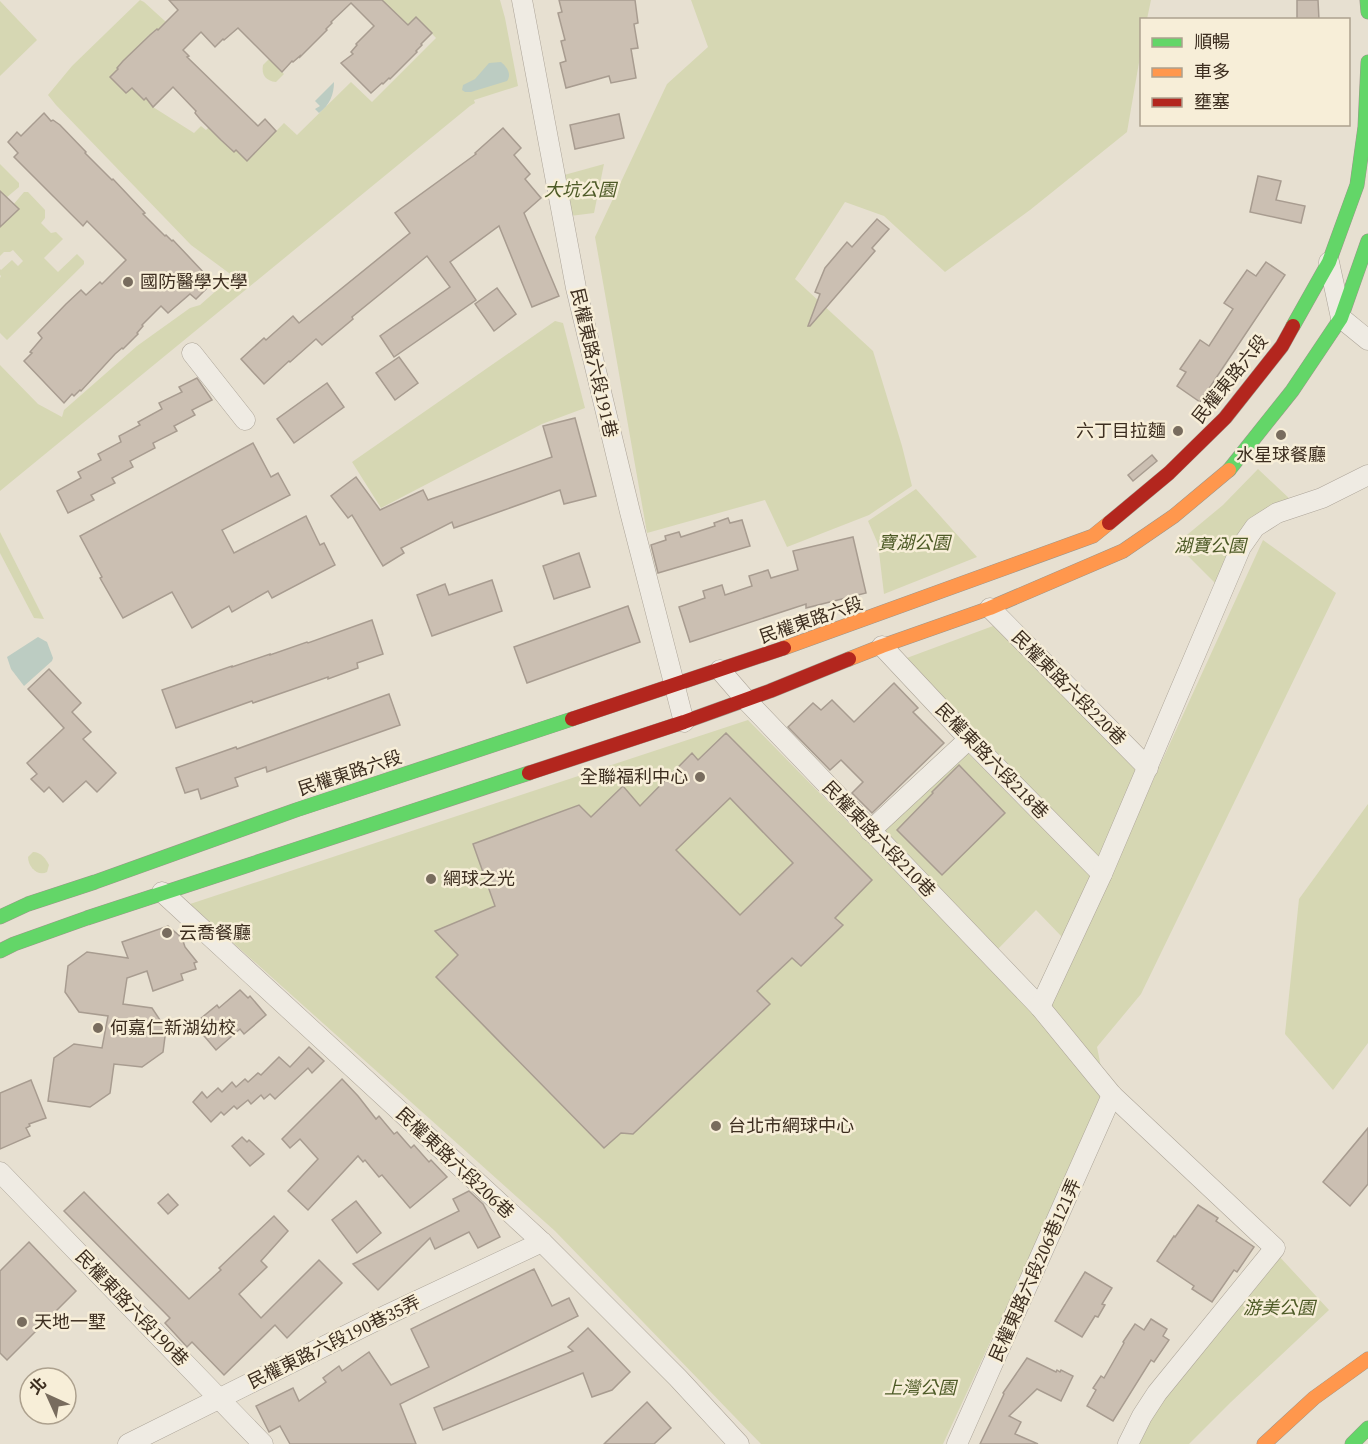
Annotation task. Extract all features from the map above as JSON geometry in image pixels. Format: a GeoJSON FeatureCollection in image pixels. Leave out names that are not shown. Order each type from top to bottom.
{"type":"FeatureCollection","features":[{"type":"Feature","properties":{"kind":"main road"},"geometry":{"type":"LineString","coordinates":[[1367,0],[1368,12]]}},
{"type":"Feature","properties":{"kind":"main road","name":"民權東路六段"},"geometry":{"type":"LineString","coordinates":[[0,917],[28,904],[296,810],[797,644],[1093,536],[1169,473],[1226,418],[1282,346],[1329,262],[1357,185],[1365,127],[1368,62]]}},
{"type":"Feature","properties":{"kind":"main road"},"geometry":{"type":"LineString","coordinates":[[0,951],[162,892],[746,700],[882,646],[990,608],[1123,551],[1174,516],[1229,470],[1292,391],[1341,318],[1368,241]]}},
{"type":"Feature","properties":{"kind":"main road"},"geometry":{"type":"LineString","coordinates":[[1264,1444],[1284,1423],[1353,1368],[1368,1359]]}},
{"type":"Feature","properties":{"kind":"main road"},"geometry":{"type":"LineString","coordinates":[[1352,1444],[1368,1428]]}},
{"type":"Feature","properties":{"kind":"street","name":"民權東路六段191巷"},"geometry":{"type":"LineString","coordinates":[[522,0],[577,294],[684,722]]}},
{"type":"Feature","properties":{"kind":"street"},"geometry":{"type":"LineString","coordinates":[[1329,262],[1341,318],[1368,340]]}},
{"type":"Feature","properties":{"kind":"street"},"geometry":{"type":"LineString","coordinates":[[192,353],[245,420]]}},
{"type":"Feature","properties":{"kind":"street"},"geometry":{"type":"LineString","coordinates":[[1040,1007],[1102,874],[1241,547],[1256,527],[1277,513],[1322,498],[1368,475]]}},
{"type":"Feature","properties":{"kind":"street","name":"民權東路六段220巷"},"geometry":{"type":"LineString","coordinates":[[990,608],[1148,768]]}},
{"type":"Feature","properties":{"kind":"street","name":"民權東路六段218巷"},"geometry":{"type":"LineString","coordinates":[[882,646],[969,739],[1102,874]]}},
{"type":"Feature","properties":{"kind":"street","name":"民權東路六段210巷"},"geometry":{"type":"LineString","coordinates":[[720,670],[870,831],[1040,1007],[1112,1095],[1275,1248],[1157,1394],[1142,1416],[1128,1444]]}},
{"type":"Feature","properties":{"kind":"street"},"geometry":{"type":"LineString","coordinates":[[870,831],[969,739]]}},
{"type":"Feature","properties":{"kind":"street","name":"民權東路六段206巷"},"geometry":{"type":"LineString","coordinates":[[162,892],[542,1242],[678,1378],[739,1444]]}},
{"type":"Feature","properties":{"kind":"street","name":"民權東路六段206巷121弄"},"geometry":{"type":"LineString","coordinates":[[957,1444],[1112,1095]]}},
{"type":"Feature","properties":{"kind":"street","name":"民權東路六段190巷"},"geometry":{"type":"LineString","coordinates":[[0,1172],[263,1444]]}},
{"type":"Feature","properties":{"kind":"street","name":"民權東路六段190巷35弄"},"geometry":{"type":"LineString","coordinates":[[128,1444],[389,1314],[542,1242]]}},
{"type":"Feature","properties":{"kind":"green space"},"geometry":{"type":"Polygon","coordinates":[[[140,0],[166,22],[123,61],[133,89],[144,100],[146,98],[153,107],[194,133],[201,126],[206,130],[211,125],[222,141],[234,151],[238,151],[247,161],[284,123],[297,135],[351,82],[372,102],[436,38],[416,17],[407,27],[405,25],[407,23],[380,0],[500,0],[518,86],[474,100],[475,103],[0,491],[0,365],[38,404],[62,417],[64,410],[137,346],[190,308],[200,305],[233,276],[191,245],[48,95],[72,66],[140,0]]]}},
{"type":"Feature","properties":{"kind":"green space"},"geometry":{"type":"Polygon","coordinates":[[[691,0],[1151,0],[1147,18],[1140,18],[1140,57],[1127,132],[1030,210],[945,272],[884,216],[845,202],[795,279],[873,351],[912,486],[869,515],[787,547],[765,500],[647,533],[595,237],[667,84],[708,47],[691,0]]]}},
{"type":"Feature","properties":{"kind":"green space"},"geometry":{"type":"Polygon","coordinates":[[[0,1],[37,40],[0,76],[0,1]]]}},
{"type":"Feature","properties":{"kind":"green space"},"geometry":{"type":"Polygon","coordinates":[[[269,59],[284,74],[276,82],[267,79],[264,75],[263,65],[269,59]]]}},
{"type":"Feature","properties":{"kind":"green space"},"geometry":{"type":"Polygon","coordinates":[[[0,164],[19,183],[19,187],[6,198],[2,193],[0,195],[0,164]]]}},
{"type":"Feature","properties":{"kind":"green space","name":"大坑公園"},"geometry":{"type":"Polygon","coordinates":[[[604,164],[594,213],[570,216],[557,177],[604,164]]]}},
{"type":"Feature","properties":{"kind":"green space"},"geometry":{"type":"Polygon","coordinates":[[[24,192],[28,192],[45,210],[45,218],[41,223],[51,233],[56,232],[63,239],[44,258],[58,272],[77,254],[84,264],[7,340],[0,333],[0,269],[12,260],[18,266],[23,261],[13,250],[4,252],[0,256],[0,227],[18,209],[13,205],[24,192]]]}},
{"type":"Feature","properties":{"kind":"green space"},"geometry":{"type":"Polygon","coordinates":[[[555,321],[563,323],[585,408],[542,424],[381,508],[352,462],[555,321]]]}},
{"type":"Feature","properties":{"kind":"green space","name":"湖寶公園"},"geometry":{"type":"Polygon","coordinates":[[[1258,469],[1291,500],[1250,522],[1215,583],[1176,544],[1223,505],[1258,469]]]}},
{"type":"Feature","properties":{"kind":"green space","name":"寶湖公園"},"geometry":{"type":"Polygon","coordinates":[[[916,489],[977,557],[884,594],[878,544],[868,521],[916,489]]]}},
{"type":"Feature","properties":{"kind":"green space"},"geometry":{"type":"Polygon","coordinates":[[[0,532],[44,619],[34,618],[0,553],[0,532]]]}},
{"type":"Feature","properties":{"kind":"green space","name":"台北市網球中心"},"geometry":{"type":"Polygon","coordinates":[[[1263,540],[1336,593],[1141,994],[1097,1047],[1106,1092],[943,1444],[761,1444],[555,1231],[190,904],[748,720],[1043,1021],[1263,540]]]}},
{"type":"Feature","properties":{"kind":"green space"},"geometry":{"type":"Polygon","coordinates":[[[993,626],[1140,771],[1097,866],[896,662],[993,626]]]}},
{"type":"Feature","properties":{"kind":"green space"},"geometry":{"type":"Polygon","coordinates":[[[965,750],[1092,878],[1064,939],[1036,910],[998,949],[882,829],[965,750]]]}},
{"type":"Feature","properties":{"kind":"green space"},"geometry":{"type":"Polygon","coordinates":[[[1368,804],[1368,1043],[1333,1090],[1285,1034],[1299,899],[1368,804]]]}},
{"type":"Feature","properties":{"kind":"green space"},"geometry":{"type":"Polygon","coordinates":[[[33,852],[46,860],[49,865],[47,872],[37,872],[32,867],[28,857],[33,852]]]}},
{"type":"Feature","properties":{"kind":"green space","name":"游美公園"},"geometry":{"type":"Polygon","coordinates":[[[1277,1254],[1329,1310],[1189,1444],[1135,1444],[1151,1412],[1277,1254]]]}},
{"type":"Feature","properties":{"kind":"shaded area"},"geometry":{"type":"Polygon","coordinates":[[[501,62],[508,71],[507,81],[471,92],[462,90],[463,85],[475,79],[489,63],[501,62]]]}},
{"type":"Feature","properties":{"kind":"shaded area"},"geometry":{"type":"Polygon","coordinates":[[[334,82],[331,99],[319,113],[315,109],[320,106],[315,101],[334,82]]]}},
{"type":"Feature","properties":{"kind":"shaded area"},"geometry":{"type":"Polygon","coordinates":[[[38,637],[47,642],[53,658],[24,686],[11,669],[7,657],[38,637]]]}},
{"type":"Feature","properties":{"kind":"building"},"geometry":{"type":"Polygon","coordinates":[[[169,0],[382,0],[408,25],[416,17],[432,33],[390,79],[371,93],[341,63],[353,54],[351,52],[356,44],[374,26],[351,3],[300,57],[292,61],[282,72],[238,28],[215,47],[201,32],[183,50],[189,56],[187,57],[258,126],[265,119],[276,131],[247,161],[236,150],[234,152],[200,119],[196,111],[173,87],[153,107],[146,98],[144,100],[132,88],[126,93],[110,77],[123,61],[178,10],[169,0]]]}},
{"type":"Feature","properties":{"kind":"building"},"geometry":{"type":"Polygon","coordinates":[[[559,0],[635,0],[638,23],[634,24],[638,48],[631,49],[636,78],[611,83],[609,76],[566,88],[560,63],[566,61],[561,41],[565,40],[558,13],[562,12],[559,0]]]}},
{"type":"Feature","properties":{"kind":"building"},"geometry":{"type":"Polygon","coordinates":[[[1297,0],[1318,0],[1319,18],[1297,18],[1297,0]]]}},
{"type":"Feature","properties":{"kind":"building"},"geometry":{"type":"Polygon","coordinates":[[[44,113],[51,121],[60,125],[145,213],[143,214],[165,236],[173,240],[212,283],[196,299],[190,294],[168,313],[161,306],[142,325],[138,334],[115,354],[81,391],[74,396],[72,394],[64,403],[24,361],[42,338],[38,333],[66,304],[81,290],[86,295],[100,282],[102,284],[126,260],[87,221],[83,226],[14,157],[18,153],[8,142],[17,132],[21,136],[44,113]]]}},
{"type":"Feature","properties":{"kind":"building"},"geometry":{"type":"Polygon","coordinates":[[[619,114],[624,138],[575,149],[570,125],[619,114]]]}},
{"type":"Feature","properties":{"kind":"building"},"geometry":{"type":"Polygon","coordinates":[[[503,128],[521,148],[514,155],[530,174],[525,179],[541,198],[524,213],[559,296],[532,307],[499,226],[450,262],[476,300],[394,357],[380,336],[450,287],[427,256],[352,317],[353,319],[322,345],[316,339],[264,384],[241,359],[293,316],[299,323],[410,233],[395,213],[476,154],[503,128]]]}},
{"type":"Feature","properties":{"kind":"building"},"geometry":{"type":"Polygon","coordinates":[[[1258,176],[1281,181],[1276,200],[1305,206],[1301,223],[1250,212],[1258,176]]]}},
{"type":"Feature","properties":{"kind":"building"},"geometry":{"type":"Polygon","coordinates":[[[0,191],[19,209],[0,227],[0,191]]]}},
{"type":"Feature","properties":{"kind":"building"},"geometry":{"type":"Polygon","coordinates":[[[877,219],[889,229],[872,248],[875,251],[808,326],[820,294],[815,292],[825,268],[847,242],[852,247],[877,219]]]}},
{"type":"Feature","properties":{"kind":"building"},"geometry":{"type":"Polygon","coordinates":[[[1266,262],[1285,275],[1200,402],[1177,386],[1186,372],[1180,369],[1200,340],[1209,346],[1233,309],[1224,303],[1247,270],[1256,276],[1266,262]]]}},
{"type":"Feature","properties":{"kind":"building"},"geometry":{"type":"Polygon","coordinates":[[[497,288],[516,314],[494,331],[475,304],[497,288]]]}},
{"type":"Feature","properties":{"kind":"building"},"geometry":{"type":"Polygon","coordinates":[[[399,357],[418,383],[395,400],[376,373],[399,357]]]}},
{"type":"Feature","properties":{"kind":"building"},"geometry":{"type":"Polygon","coordinates":[[[197,378],[212,400],[192,410],[195,415],[174,426],[177,431],[153,443],[155,448],[130,461],[133,467],[112,478],[115,483],[91,495],[94,500],[68,513],[57,491],[81,478],[78,472],[101,460],[98,454],[121,442],[119,436],[140,425],[138,422],[162,409],[159,403],[182,392],[179,387],[197,378]]]}},
{"type":"Feature","properties":{"kind":"building"},"geometry":{"type":"Polygon","coordinates":[[[327,383],[344,407],[294,443],[277,419],[327,383]]]}},
{"type":"Feature","properties":{"kind":"building"},"geometry":{"type":"Polygon","coordinates":[[[575,418],[596,496],[564,504],[560,490],[454,528],[452,522],[401,548],[404,553],[383,566],[352,515],[348,518],[331,496],[356,477],[380,510],[423,490],[428,500],[552,457],[543,426],[575,418]]]}},
{"type":"Feature","properties":{"kind":"building"},"geometry":{"type":"Polygon","coordinates":[[[253,443],[271,477],[278,473],[290,495],[222,530],[234,553],[306,516],[320,545],[324,543],[335,565],[272,598],[268,591],[232,612],[229,606],[192,628],[172,592],[123,618],[80,536],[253,443]]]}},
{"type":"Feature","properties":{"kind":"building"},"geometry":{"type":"Polygon","coordinates":[[[1152,455],[1157,461],[1133,481],[1128,475],[1152,455]]]}},
{"type":"Feature","properties":{"kind":"building"},"geometry":{"type":"Polygon","coordinates":[[[728,518],[730,523],[742,520],[750,546],[658,573],[651,545],[666,540],[665,536],[679,532],[681,537],[715,526],[714,523],[728,518]]]}},
{"type":"Feature","properties":{"kind":"building"},"geometry":{"type":"Polygon","coordinates":[[[853,537],[866,593],[806,608],[806,604],[690,642],[679,607],[705,598],[703,591],[722,585],[725,595],[752,586],[749,576],[768,570],[771,578],[798,570],[793,551],[853,537]]]}},
{"type":"Feature","properties":{"kind":"building"},"geometry":{"type":"Polygon","coordinates":[[[579,553],[590,587],[554,599],[543,566],[579,553]]]}},
{"type":"Feature","properties":{"kind":"building"},"geometry":{"type":"Polygon","coordinates":[[[492,580],[502,611],[432,636],[417,595],[445,584],[449,595],[492,580]]]}},
{"type":"Feature","properties":{"kind":"building"},"geometry":{"type":"Polygon","coordinates":[[[628,606],[640,642],[527,683],[514,647],[628,606]]]}},
{"type":"Feature","properties":{"kind":"building"},"geometry":{"type":"Polygon","coordinates":[[[372,620],[383,654],[357,663],[358,668],[253,703],[252,701],[176,728],[162,690],[372,620]]]}},
{"type":"Feature","properties":{"kind":"building"},"geometry":{"type":"Polygon","coordinates":[[[49,669],[81,703],[72,712],[91,732],[83,739],[116,773],[97,792],[86,781],[63,802],[49,787],[44,792],[31,779],[37,774],[27,763],[64,728],[28,689],[49,669]]]}},
{"type":"Feature","properties":{"kind":"building"},"geometry":{"type":"Polygon","coordinates":[[[894,683],[918,708],[913,712],[944,743],[872,813],[852,793],[863,782],[841,760],[830,770],[788,727],[813,703],[821,710],[832,700],[854,722],[894,683]]]}},
{"type":"Feature","properties":{"kind":"building"},"geometry":{"type":"Polygon","coordinates":[[[389,694],[400,725],[267,772],[266,767],[235,778],[238,786],[201,799],[198,789],[185,793],[176,768],[236,747],[237,749],[389,694]]]}},
{"type":"Feature","properties":{"kind":"building"},"geometry":{"type":"Polygon","coordinates":[[[726,733],[872,880],[835,918],[843,925],[801,966],[792,958],[757,991],[770,1004],[633,1134],[621,1133],[604,1148],[436,977],[458,955],[435,931],[495,906],[473,844],[579,805],[591,817],[623,786],[640,806],[692,753],[698,760],[726,733]],[[730,798],[676,850],[740,915],[793,863],[730,798]]]}},
{"type":"Feature","properties":{"kind":"building"},"geometry":{"type":"Polygon","coordinates":[[[959,765],[1005,813],[942,875],[897,830],[959,765]]]}},
{"type":"Feature","properties":{"kind":"building"},"geometry":{"type":"Polygon","coordinates":[[[168,926],[182,938],[185,947],[197,962],[194,963],[196,969],[181,974],[183,980],[153,991],[147,971],[127,978],[123,1004],[152,1008],[166,1029],[163,1052],[142,1067],[114,1064],[110,1093],[90,1107],[48,1101],[54,1058],[74,1044],[102,1048],[108,1016],[79,1012],[65,992],[68,966],[87,952],[128,958],[122,942],[168,926]]]}},
{"type":"Feature","properties":{"kind":"building"},"geometry":{"type":"Polygon","coordinates":[[[240,990],[248,998],[250,996],[266,1015],[244,1034],[240,1029],[216,1050],[194,1024],[217,1005],[219,1008],[240,990]]]}},
{"type":"Feature","properties":{"kind":"building"},"geometry":{"type":"Polygon","coordinates":[[[309,1047],[324,1061],[312,1073],[308,1068],[275,1099],[270,1094],[264,1099],[261,1095],[251,1104],[248,1100],[237,1109],[234,1106],[224,1115],[221,1112],[211,1122],[193,1102],[202,1092],[207,1098],[218,1088],[222,1092],[232,1082],[236,1087],[245,1079],[248,1082],[258,1073],[261,1075],[279,1057],[290,1067],[309,1047]]]}},
{"type":"Feature","properties":{"kind":"building"},"geometry":{"type":"Polygon","coordinates":[[[342,1079],[376,1119],[379,1116],[394,1134],[397,1132],[411,1148],[414,1145],[447,1177],[410,1208],[382,1175],[379,1177],[365,1160],[363,1162],[358,1156],[308,1210],[288,1191],[318,1159],[300,1139],[290,1148],[282,1139],[342,1079]]]}},
{"type":"Feature","properties":{"kind":"building"},"geometry":{"type":"Polygon","coordinates":[[[31,1080],[46,1118],[29,1124],[30,1126],[26,1128],[30,1136],[0,1149],[0,1093],[31,1080]]]}},
{"type":"Feature","properties":{"kind":"building"},"geometry":{"type":"Polygon","coordinates":[[[1368,1128],[1368,1184],[1350,1206],[1323,1182],[1368,1128]]]}},
{"type":"Feature","properties":{"kind":"building"},"geometry":{"type":"Polygon","coordinates":[[[242,1137],[247,1142],[249,1140],[264,1154],[250,1166],[232,1146],[242,1137]]]}},
{"type":"Feature","properties":{"kind":"building"},"geometry":{"type":"Polygon","coordinates":[[[469,1191],[483,1204],[500,1237],[478,1248],[469,1232],[435,1249],[430,1238],[378,1290],[353,1264],[459,1211],[453,1199],[469,1191]]]}},
{"type":"Feature","properties":{"kind":"building"},"geometry":{"type":"Polygon","coordinates":[[[84,1192],[189,1299],[274,1216],[288,1231],[261,1261],[267,1267],[239,1294],[261,1318],[319,1260],[342,1283],[287,1338],[275,1325],[224,1375],[192,1342],[187,1347],[165,1323],[170,1318],[64,1211],[84,1192]]]}},
{"type":"Feature","properties":{"kind":"building"},"geometry":{"type":"Polygon","coordinates":[[[168,1194],[178,1205],[168,1214],[158,1203],[168,1194]]]}},
{"type":"Feature","properties":{"kind":"building"},"geometry":{"type":"Polygon","coordinates":[[[356,1201],[381,1233],[357,1253],[332,1220],[356,1201]]]}},
{"type":"Feature","properties":{"kind":"building"},"geometry":{"type":"Polygon","coordinates":[[[1198,1205],[1218,1218],[1216,1221],[1254,1247],[1237,1272],[1234,1270],[1212,1302],[1192,1289],[1194,1286],[1157,1261],[1198,1205]]]}},
{"type":"Feature","properties":{"kind":"building","name":"天地一墅"},"geometry":{"type":"Polygon","coordinates":[[[29,1242],[76,1291],[7,1360],[0,1353],[0,1271],[29,1242]]]}},
{"type":"Feature","properties":{"kind":"building"},"geometry":{"type":"Polygon","coordinates":[[[534,1269],[552,1306],[569,1298],[578,1316],[400,1404],[416,1444],[290,1444],[280,1426],[269,1432],[256,1406],[293,1388],[299,1401],[326,1382],[323,1378],[339,1366],[342,1371],[369,1352],[391,1385],[429,1367],[411,1329],[534,1269]]]}},
{"type":"Feature","properties":{"kind":"building"},"geometry":{"type":"Polygon","coordinates":[[[1085,1272],[1112,1288],[1102,1304],[1105,1305],[1098,1317],[1095,1316],[1082,1337],[1055,1321],[1085,1272]]]}},
{"type":"Feature","properties":{"kind":"building"},"geometry":{"type":"Polygon","coordinates":[[[1151,1319],[1167,1329],[1163,1336],[1169,1340],[1154,1362],[1151,1360],[1113,1421],[1087,1406],[1096,1390],[1093,1388],[1101,1376],[1104,1378],[1135,1324],[1144,1330],[1151,1319]]]}},
{"type":"Feature","properties":{"kind":"building"},"geometry":{"type":"Polygon","coordinates":[[[588,1328],[630,1372],[612,1390],[592,1397],[583,1373],[443,1430],[434,1408],[573,1351],[568,1347],[588,1328]]]}},
{"type":"Feature","properties":{"kind":"building"},"geometry":{"type":"Polygon","coordinates":[[[1027,1358],[1056,1372],[1061,1370],[1073,1376],[1061,1401],[1037,1389],[1009,1416],[1021,1422],[1015,1434],[1038,1444],[980,1444],[1003,1393],[1027,1358]]]}},
{"type":"Feature","properties":{"kind":"building"},"geometry":{"type":"Polygon","coordinates":[[[647,1402],[671,1428],[654,1444],[604,1444],[647,1402]]]}},
{"type":"Feature","properties":{"kind":"traffic: fast"},"geometry":{"type":"LineString","coordinates":[[1367,0],[1368,12]]}},
{"type":"Feature","properties":{"kind":"traffic: fast"},"geometry":{"type":"LineString","coordinates":[[1293,326],[1329,262],[1357,185],[1365,127],[1368,62]]}},
{"type":"Feature","properties":{"kind":"traffic: fast"},"geometry":{"type":"LineString","coordinates":[[1229,470],[1292,391],[1341,318],[1368,241]]}},
{"type":"Feature","properties":{"kind":"traffic: fast"},"geometry":{"type":"LineString","coordinates":[[0,917],[28,904],[296,810],[572,719]]}},
{"type":"Feature","properties":{"kind":"traffic: fast"},"geometry":{"type":"LineString","coordinates":[[0,951],[87,918],[529,773]]}},
{"type":"Feature","properties":{"kind":"traffic: fast"},"geometry":{"type":"LineString","coordinates":[[1352,1444],[1368,1428]]}},
{"type":"Feature","properties":{"kind":"traffic: slow"},"geometry":{"type":"LineString","coordinates":[[849,659],[990,608],[1123,551],[1174,516],[1229,470]]}},
{"type":"Feature","properties":{"kind":"traffic: slow"},"geometry":{"type":"LineString","coordinates":[[784,648],[1093,536],[1109,523]]}},
{"type":"Feature","properties":{"kind":"traffic: slow"},"geometry":{"type":"LineString","coordinates":[[1264,1444],[1314,1398],[1368,1359]]}},
{"type":"Feature","properties":{"kind":"traffic: jam"},"geometry":{"type":"LineString","coordinates":[[1109,523],[1169,473],[1225,418],[1282,346],[1293,326]]}},
{"type":"Feature","properties":{"kind":"traffic: jam"},"geometry":{"type":"LineString","coordinates":[[572,719],[784,648]]}},
{"type":"Feature","properties":{"kind":"traffic: jam"},"geometry":{"type":"LineString","coordinates":[[529,773],[684,722],[849,659]]}},
{"type":"Feature","properties":{"kind":"place","name":"國防醫學大學"},"geometry":{"type":"Point","coordinates":[128,282]}},
{"type":"Feature","properties":{"kind":"place","name":"六丁目拉麵"},"geometry":{"type":"Point","coordinates":[1178,431]}},
{"type":"Feature","properties":{"kind":"place","name":"水星球餐廳"},"geometry":{"type":"Point","coordinates":[1281,435]}},
{"type":"Feature","properties":{"kind":"place","name":"全聯福利中心"},"geometry":{"type":"Point","coordinates":[700,777]}},
{"type":"Feature","properties":{"kind":"place","name":"網球之光"},"geometry":{"type":"Point","coordinates":[431,879]}},
{"type":"Feature","properties":{"kind":"place","name":"云喬餐廳"},"geometry":{"type":"Point","coordinates":[167,933]}},
{"type":"Feature","properties":{"kind":"place","name":"何嘉仁新湖幼校"},"geometry":{"type":"Point","coordinates":[98,1028]}},
{"type":"Feature","properties":{"kind":"place","name":"台北市網球中心"},"geometry":{"type":"Point","coordinates":[716,1126]}},
{"type":"Feature","properties":{"kind":"place","name":"天地一墅"},"geometry":{"type":"Point","coordinates":[22,1322]}},
{"type":"Feature","properties":{"kind":"park label","name":"上灣公園"},"geometry":{"type":"Point","coordinates":[920,1388]}}]}
